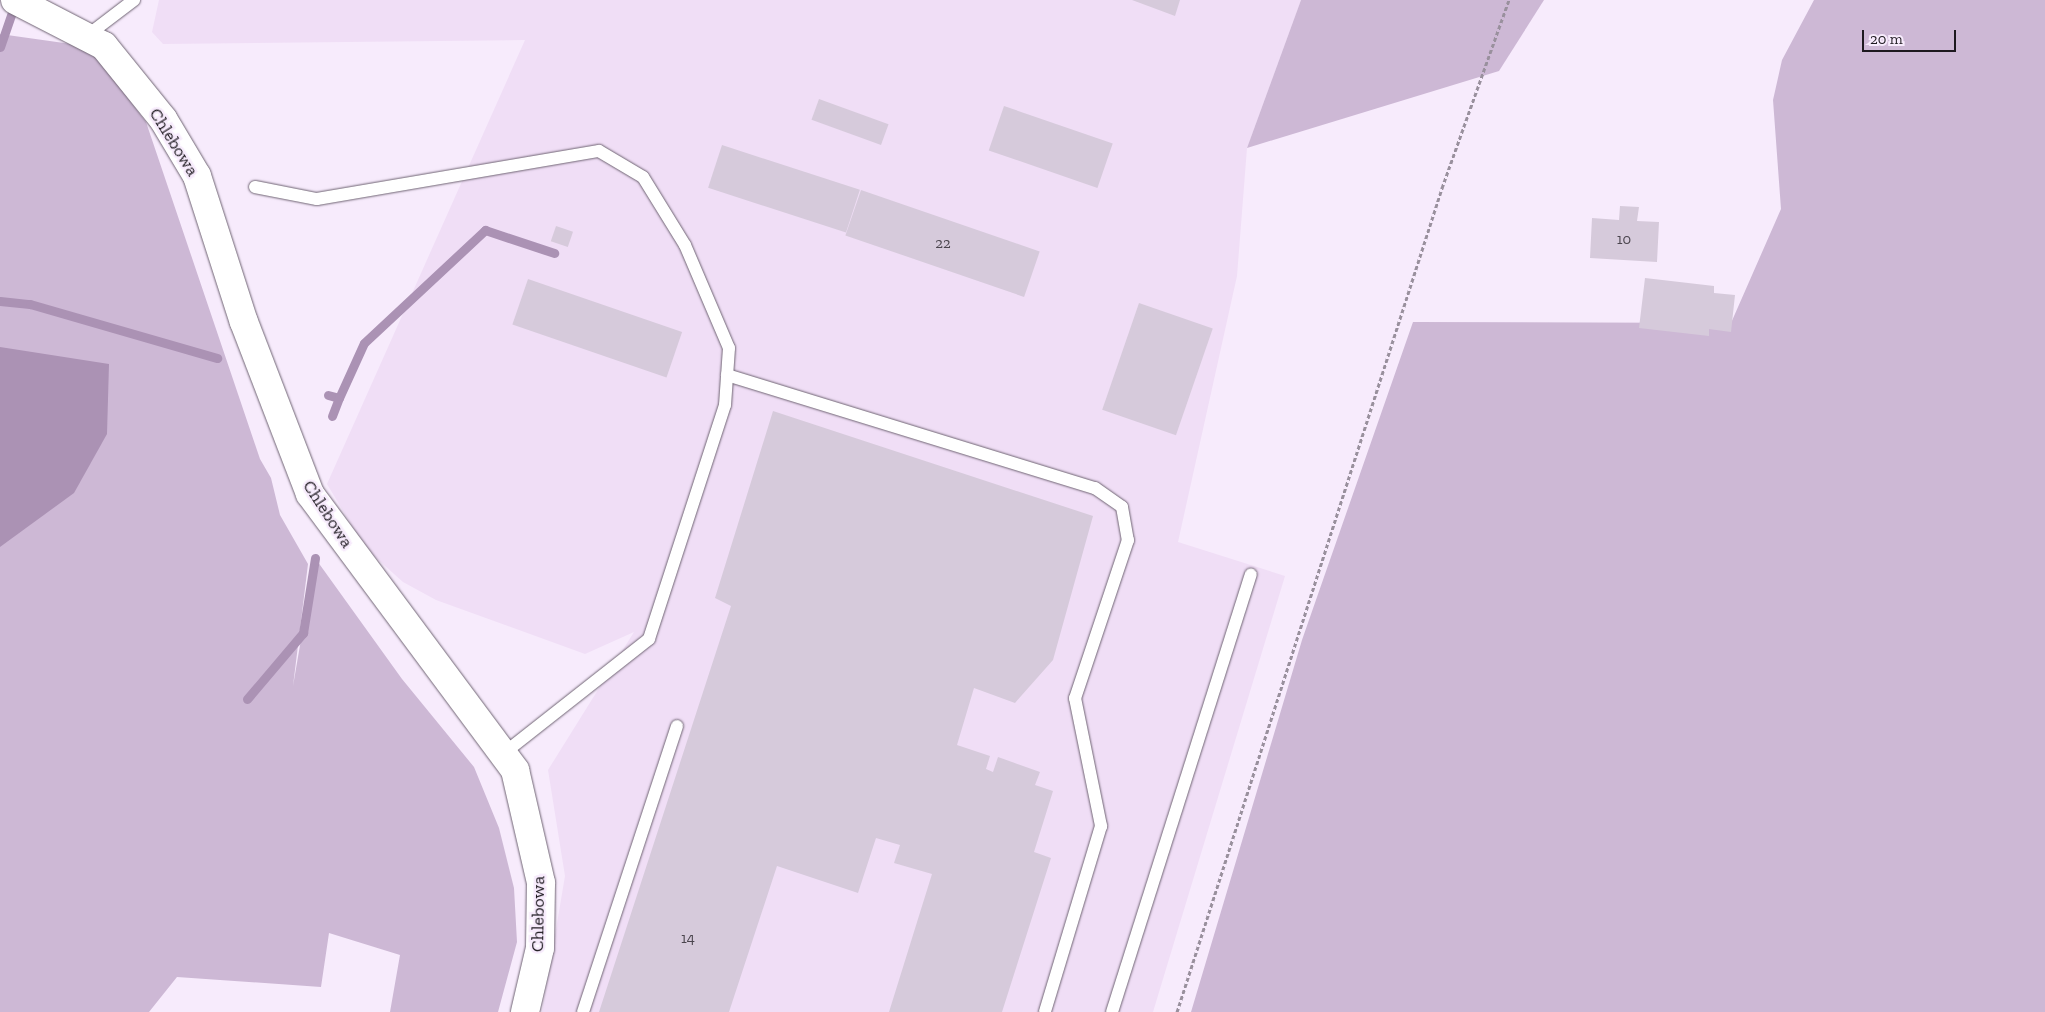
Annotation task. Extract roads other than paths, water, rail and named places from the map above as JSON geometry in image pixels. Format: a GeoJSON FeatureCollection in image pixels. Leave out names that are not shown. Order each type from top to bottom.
{"type":"FeatureCollection","features":[{"type":"Feature","properties":{"kind":"street","name":"Chlebowa"},"geometry":{"type":"LineString","coordinates":[[15,0],[88,35],[104,46],[163,119],[198,176],[244,322],[310,494],[515,770],[541,883],[540,948],[525,1012]]}},
{"type":"Feature","properties":{"kind":"lane"},"geometry":{"type":"LineString","coordinates":[[88,35],[134,0]]}},
{"type":"Feature","properties":{"kind":"lane"},"geometry":{"type":"LineString","coordinates":[[255,187],[317,199],[599,152],[643,177],[685,245],[729,348],[725,405],[649,640],[504,753]]}},
{"type":"Feature","properties":{"kind":"lane"},"geometry":{"type":"LineString","coordinates":[[727,375],[1094,488],[1122,507],[1128,540],[1075,698],[1101,826],[1045,1012]]}},
{"type":"Feature","properties":{"kind":"lane"},"geometry":{"type":"LineString","coordinates":[[1112,1012],[1251,575]]}},
{"type":"Feature","properties":{"kind":"lane"},"geometry":{"type":"LineString","coordinates":[[582,1012],[676,726]]}},
{"type":"Feature","properties":{"kind":"waterway"},"geometry":{"type":"LineString","coordinates":[[0,47],[11,15]]}},
{"type":"Feature","properties":{"kind":"waterway"},"geometry":{"type":"LineString","coordinates":[[328,395],[339,398],[364,343],[485,230],[554,253]]}},
{"type":"Feature","properties":{"kind":"waterway"},"geometry":{"type":"LineString","coordinates":[[0,301],[30,304],[217,358]]}},
{"type":"Feature","properties":{"kind":"waterway"},"geometry":{"type":"LineString","coordinates":[[332,416],[339,398]]}},
{"type":"Feature","properties":{"kind":"waterway"},"geometry":{"type":"LineString","coordinates":[[247,699],[303,633],[315,558]]}}]}
